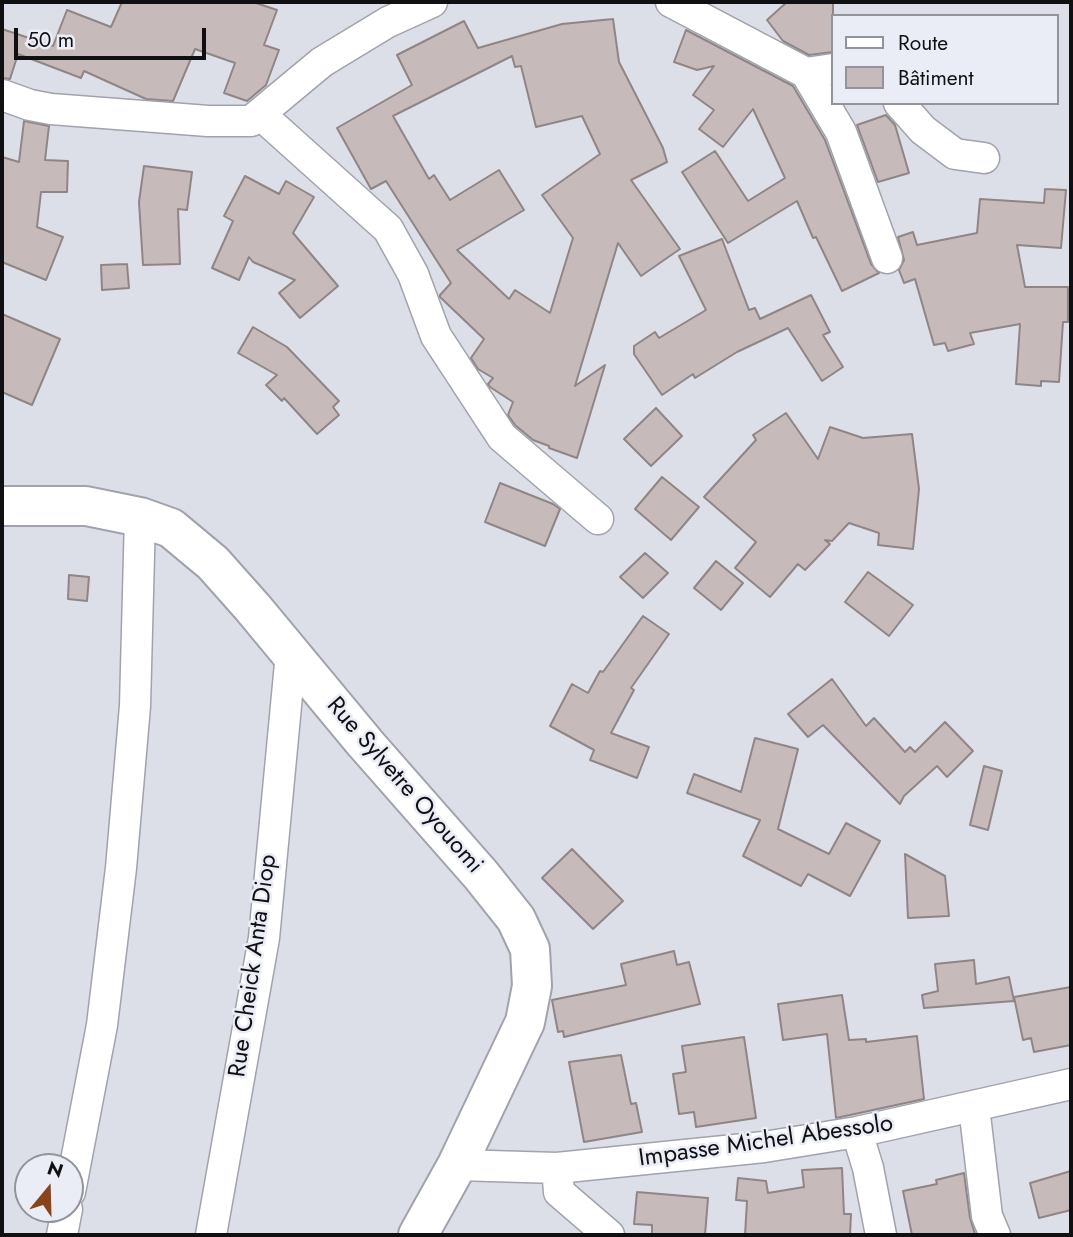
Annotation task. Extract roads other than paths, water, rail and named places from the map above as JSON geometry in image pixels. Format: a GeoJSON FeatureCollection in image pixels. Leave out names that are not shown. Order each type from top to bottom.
{"type":"FeatureCollection","features":[{"type":"Feature","properties":{"kind":"street"},"geometry":{"type":"LineString","coordinates":[[2,95],[51,109],[208,121],[251,121],[322,62],[388,22],[432,2]]}},
{"type":"Feature","properties":{"kind":"street"},"geometry":{"type":"LineString","coordinates":[[671,2],[820,71],[887,258]]}},
{"type":"Feature","properties":{"kind":"street"},"geometry":{"type":"LineString","coordinates":[[902,105],[923,131],[955,154],[984,158]]}},
{"type":"Feature","properties":{"kind":"street"},"geometry":{"type":"LineString","coordinates":[[261,115],[388,229],[413,274],[436,336],[502,437],[598,519]]}},
{"type":"Feature","properties":{"kind":"street","name":"Rue Sylvetre Oyouomi"},"geometry":{"type":"LineString","coordinates":[[2,506],[86,506],[140,517],[171,528],[213,563],[516,919],[530,949],[532,986],[524,1022],[457,1166],[418,1235]]}},
{"type":"Feature","properties":{"kind":"street"},"geometry":{"type":"LineString","coordinates":[[77,1153],[102,1025],[121,868],[135,706],[140,517]]}},
{"type":"Feature","properties":{"kind":"street","name":"Rue Cheick Anta Diop"},"geometry":{"type":"LineString","coordinates":[[211,1235],[264,938],[291,653]]}},
{"type":"Feature","properties":{"kind":"street","name":"Impasse Michel Abessolo"},"geometry":{"type":"LineString","coordinates":[[457,1166],[557,1168],[764,1147],[857,1132],[1071,1084]]}},
{"type":"Feature","properties":{"kind":"street"},"geometry":{"type":"LineString","coordinates":[[974,1107],[987,1216],[995,1235]]}},
{"type":"Feature","properties":{"kind":"street"},"geometry":{"type":"LineString","coordinates":[[857,1132],[881,1235]]}},
{"type":"Feature","properties":{"kind":"street"},"geometry":{"type":"LineString","coordinates":[[557,1168],[559,1192],[609,1235]]}}]}
